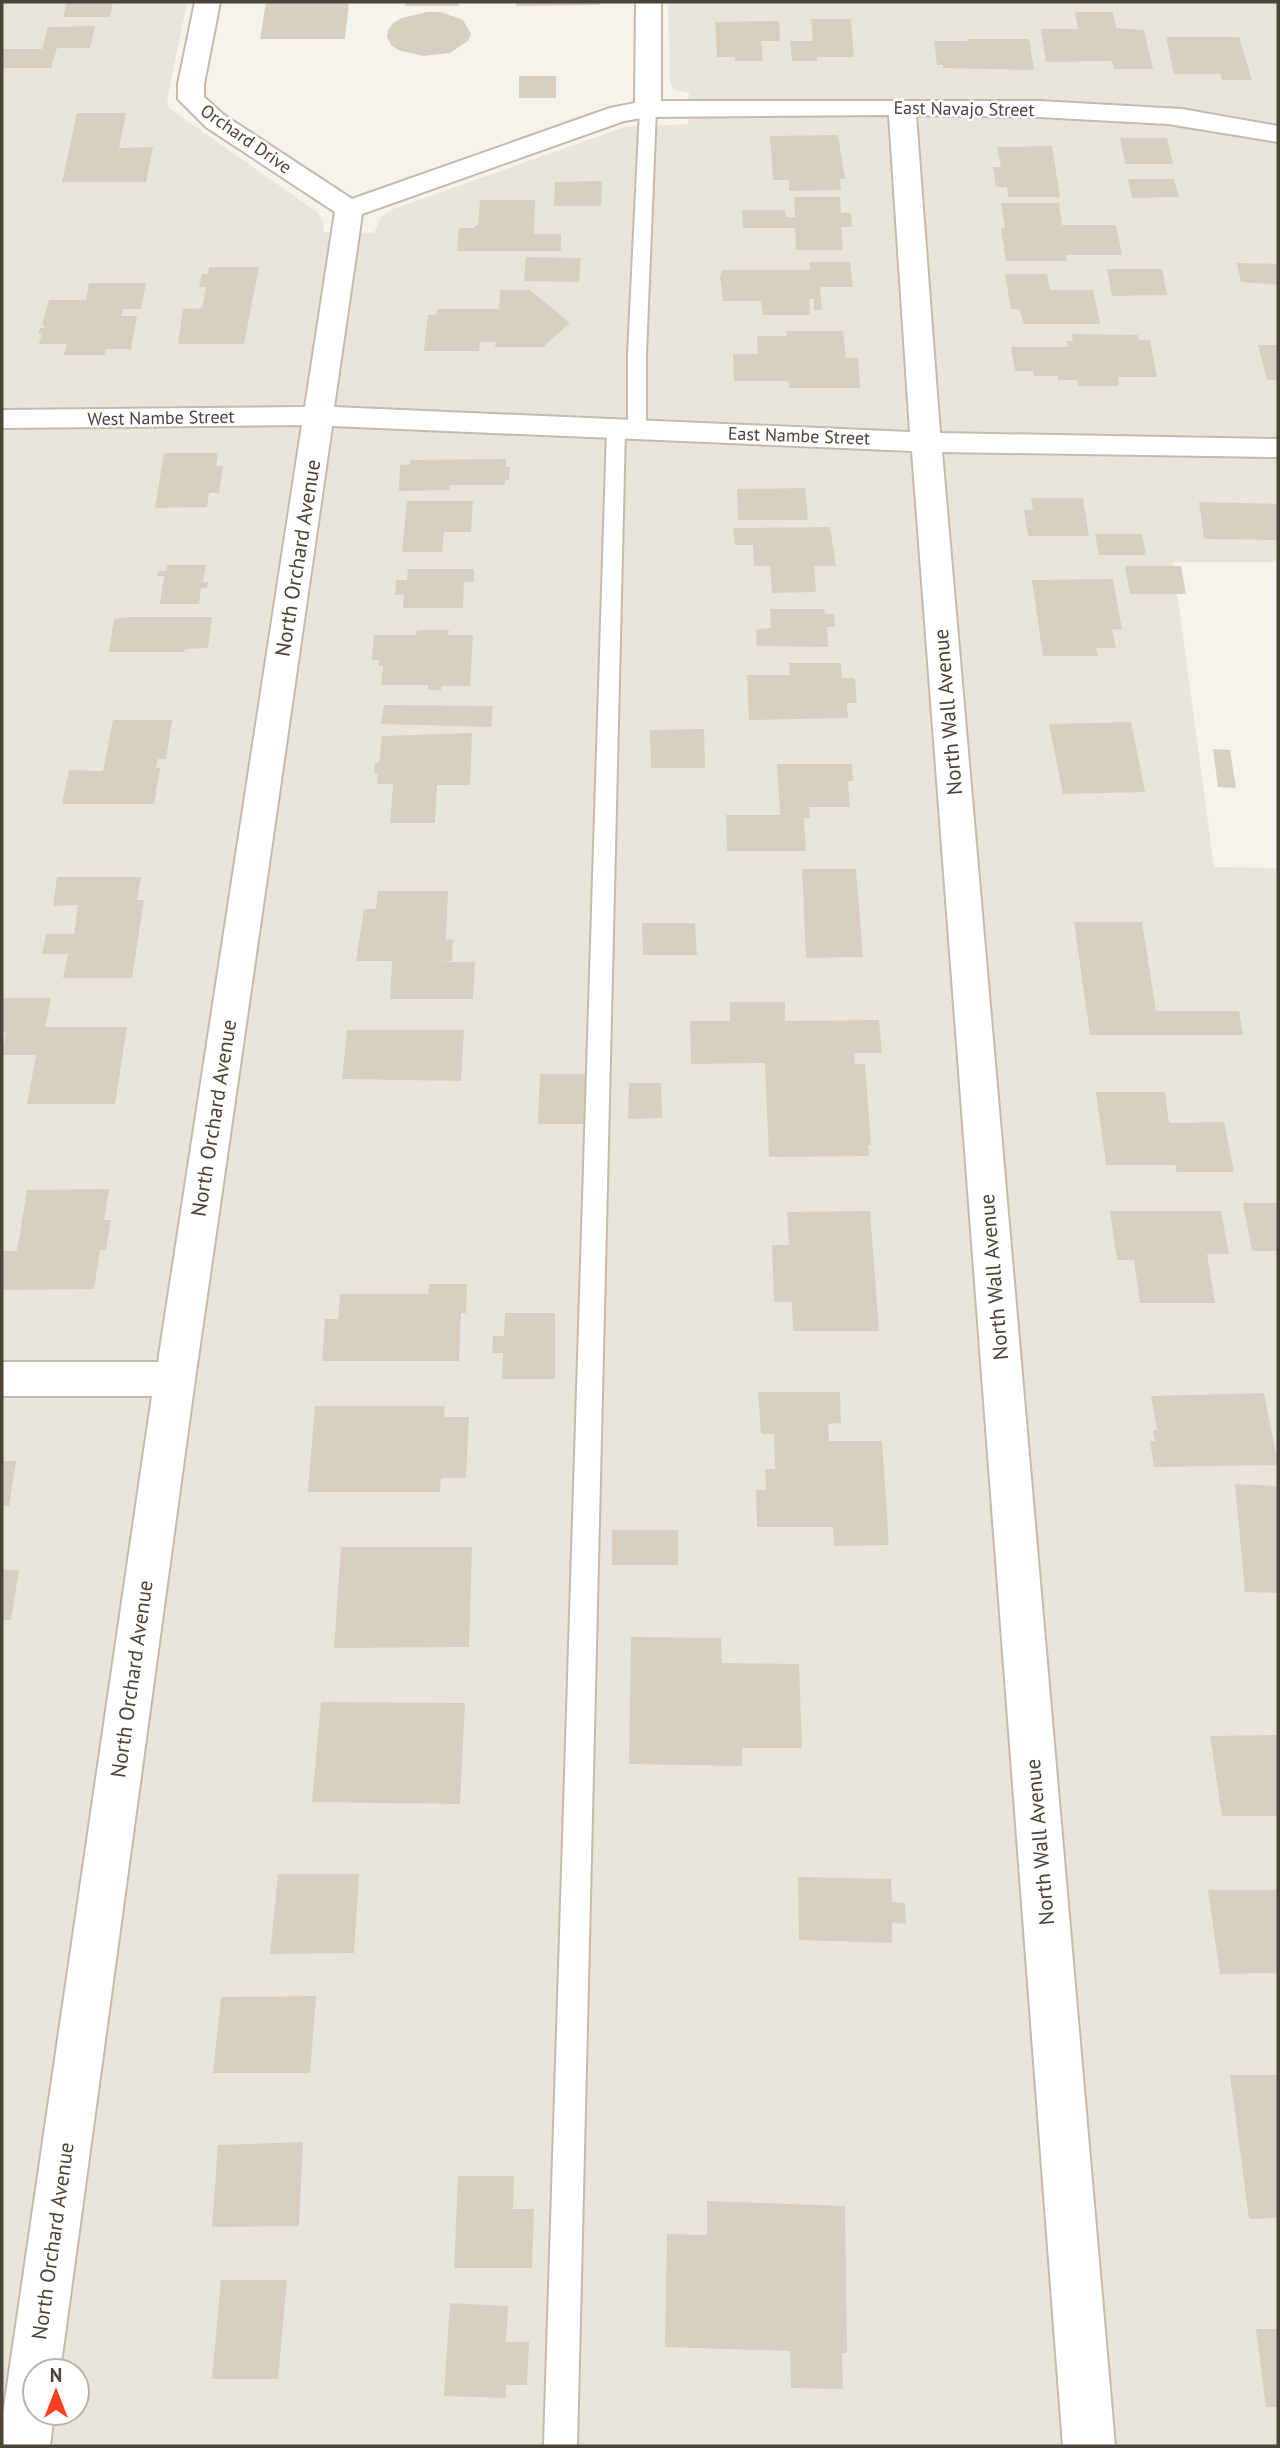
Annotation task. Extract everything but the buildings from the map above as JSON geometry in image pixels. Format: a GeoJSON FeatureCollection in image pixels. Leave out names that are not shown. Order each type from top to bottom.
{"type":"FeatureCollection","features":[{"type":"Feature","properties":{"kind":"street","name":"Orchard Drive"},"geometry":{"type":"LineString","coordinates":[[207,2],[191,84],[191,99],[215,121],[349,209]]}},
{"type":"Feature","properties":{"kind":"street"},"geometry":{"type":"LineString","coordinates":[[349,209],[619,114],[648,109],[648,2]]}},
{"type":"Feature","properties":{"kind":"street","name":"East Navajo Street"},"geometry":{"type":"LineString","coordinates":[[648,109],[902,108],[1086,111],[1171,116],[1278,134]]}},
{"type":"Feature","properties":{"kind":"street","name":"North Wall Avenue"},"geometry":{"type":"LineString","coordinates":[[902,108],[926,442],[1089,2446]]}},
{"type":"Feature","properties":{"kind":"street","name":"North Orchard Avenue"},"geometry":{"type":"LineString","coordinates":[[24,2446],[175,1380],[349,209]]}},
{"type":"Feature","properties":{"kind":"street","name":"East Nambe Street"},"geometry":{"type":"LineString","coordinates":[[320,416],[926,442],[1278,447]]}},
{"type":"Feature","properties":{"kind":"street","name":"West Nambe Street"},"geometry":{"type":"LineString","coordinates":[[3,422],[320,416]]}},
{"type":"Feature","properties":{"kind":"street"},"geometry":{"type":"LineString","coordinates":[[2,1379],[175,1380]]}},
{"type":"Feature","properties":{"kind":"lane"},"geometry":{"type":"LineString","coordinates":[[560,2446],[626,429],[637,354],[648,109]]}},
{"type":"Feature","properties":{"kind":"shaded area"},"geometry":{"type":"Polygon","coordinates":[[[2,2],[187,2],[167,101],[169,108],[317,212],[324,225],[323,232],[374,233],[381,217],[393,209],[625,127],[688,124],[689,93],[674,90],[670,83],[668,2],[1278,2],[1278,562],[1173,562],[1214,867],[1278,868],[1278,2446],[2,2446],[2,2]]]}}]}
